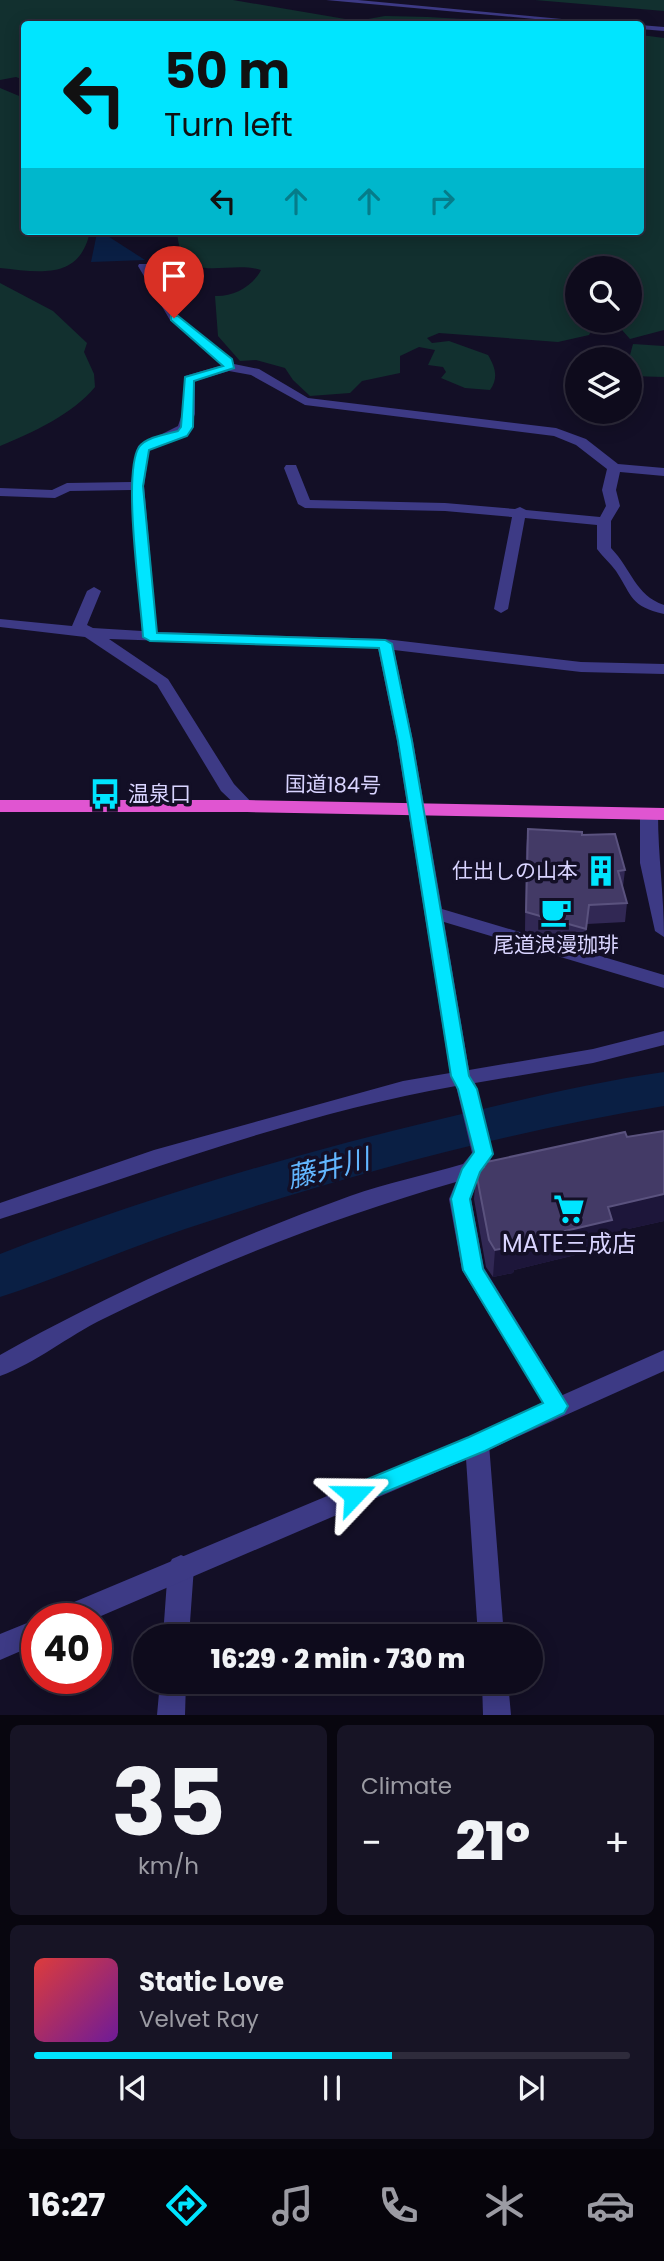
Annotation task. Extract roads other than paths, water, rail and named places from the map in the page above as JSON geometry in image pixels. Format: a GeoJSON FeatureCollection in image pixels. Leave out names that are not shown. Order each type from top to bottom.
{"type":"FeatureCollection","features":[{"type":"Feature","properties":{"kind":"highway","name":"国道184号"},"geometry":{"type":"LineString","coordinates":[[0,806],[247,806],[656,814]]}},
{"type":"Feature","properties":{"kind":"street"},"geometry":{"type":"LineString","coordinates":[[330,0],[576,21]]}},
{"type":"Feature","properties":{"kind":"street"},"geometry":{"type":"LineString","coordinates":[[644,27],[664,29]]}},
{"type":"Feature","properties":{"kind":"street"},"geometry":{"type":"LineString","coordinates":[[143,266],[174,318],[228,362],[229,368]]}},
{"type":"Feature","properties":{"kind":"street"},"geometry":{"type":"LineString","coordinates":[[150,637],[137,486],[144,449],[151,443],[183,433],[187,427],[189,379],[229,368],[255,372],[305,401],[556,432],[581,442],[614,468],[664,472]]}},
{"type":"Feature","properties":{"kind":"street"},"geometry":{"type":"LineString","coordinates":[[291,468],[305,505],[520,512],[604,521]]}},
{"type":"Feature","properties":{"kind":"street"},"geometry":{"type":"LineString","coordinates":[[614,468],[609,490],[613,506],[604,521],[604,549],[625,573],[632,594],[642,603],[664,610]]}},
{"type":"Feature","properties":{"kind":"street"},"geometry":{"type":"LineString","coordinates":[[0,492],[55,494],[67,487],[137,486]]}},
{"type":"Feature","properties":{"kind":"street"},"geometry":{"type":"LineString","coordinates":[[501,609],[520,512]]}},
{"type":"Feature","properties":{"kind":"street"},"geometry":{"type":"LineString","coordinates":[[94,591],[79,626],[163,682],[227,787],[247,806]]}},
{"type":"Feature","properties":{"kind":"street"},"geometry":{"type":"LineString","coordinates":[[0,623],[150,637],[385,644],[581,667],[664,669]]}},
{"type":"Feature","properties":{"kind":"street"},"geometry":{"type":"LineString","coordinates":[[385,644],[405,741],[464,1083],[484,1162],[460,1199],[473,1270],[557,1406]]}},
{"type":"Feature","properties":{"kind":"street"},"geometry":{"type":"LineString","coordinates":[[656,814],[649,863],[664,931]]}},
{"type":"Feature","properties":{"kind":"street"},"geometry":{"type":"LineString","coordinates":[[434,914],[664,982]]}},
{"type":"Feature","properties":{"kind":"street"},"geometry":{"type":"LineString","coordinates":[[0,1211],[153,1158],[403,1088],[464,1083],[664,1038]]}},
{"type":"Feature","properties":{"kind":"street"},"geometry":{"type":"LineString","coordinates":[[0,1366],[94,1313],[212,1260],[358,1202],[484,1162]]}},
{"type":"Feature","properties":{"kind":"street"},"geometry":{"type":"LineString","coordinates":[[100,1603],[477,1444],[664,1360]]}},
{"type":"Feature","properties":{"kind":"street"},"geometry":{"type":"LineString","coordinates":[[477,1444],[490,1624]]}},
{"type":"Feature","properties":{"kind":"street"},"geometry":{"type":"LineString","coordinates":[[177,1624],[181,1567]]}},
{"type":"Feature","properties":{"kind":"street"},"geometry":{"type":"LineString","coordinates":[[0,1647],[21,1638]]}},
{"type":"Feature","properties":{"kind":"street"},"geometry":{"type":"LineString","coordinates":[[171,1715],[172,1694]]}},
{"type":"Feature","properties":{"kind":"street"},"geometry":{"type":"LineString","coordinates":[[496,1694],[497,1715]]}},
{"type":"Feature","properties":{"kind":"water"},"geometry":{"type":"Polygon","coordinates":[[[97,235],[106,235],[145,260],[91,262],[97,235]]]}},
{"type":"Feature","properties":{"kind":"waterway","name":"藤井川"},"geometry":{"type":"LineString","coordinates":[[0,1276],[164,1215],[276,1181],[527,1116],[664,1089]]}},
{"type":"Feature","properties":{"kind":"place","name":"温泉口"},"geometry":{"type":"Point","coordinates":[105,794]}},
{"type":"Feature","properties":{"kind":"place","name":"仕出しの山本"},"geometry":{"type":"Point","coordinates":[601,871]}},
{"type":"Feature","properties":{"kind":"place","name":"尾道浪漫珈琲"},"geometry":{"type":"Point","coordinates":[556,912]}},
{"type":"Feature","properties":{"kind":"place","name":"MATE三成店"},"geometry":{"type":"Point","coordinates":[569,1209]}}]}
